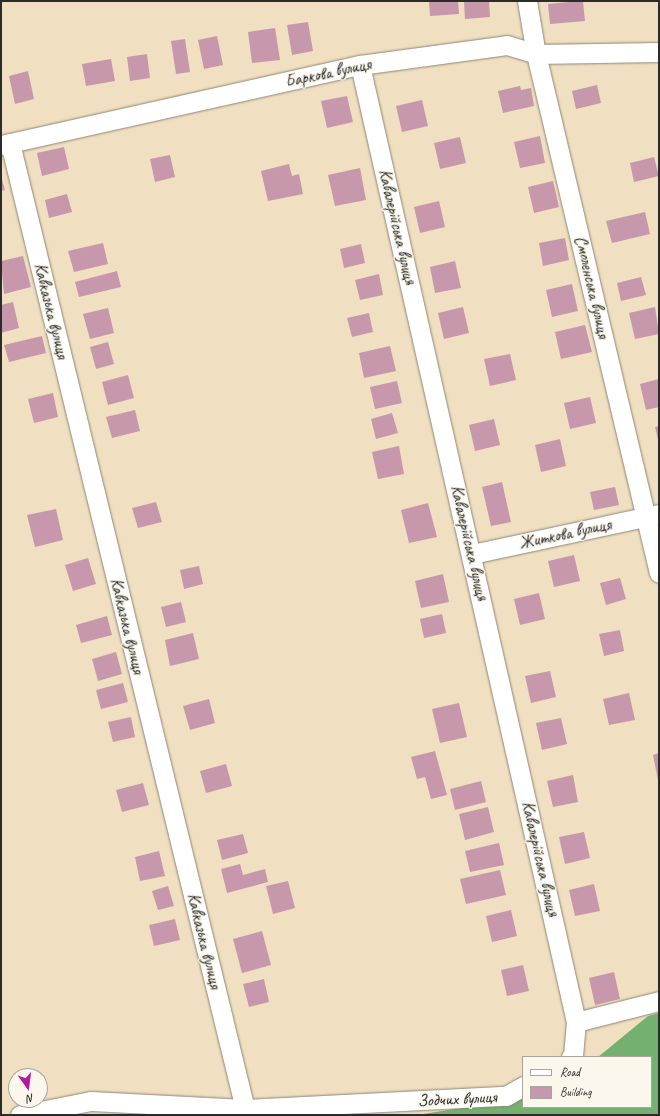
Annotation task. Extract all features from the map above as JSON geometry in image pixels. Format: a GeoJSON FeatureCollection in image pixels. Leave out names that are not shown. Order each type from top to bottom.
{"type":"FeatureCollection","features":[{"type":"Feature","properties":{"kind":"street","name":"Смоленська вулиця"},"geometry":{"type":"LineString","coordinates":[[527,1],[536,54],[652,516],[659,573]]}},
{"type":"Feature","properties":{"kind":"street","name":"Баркова вулиця"},"geometry":{"type":"LineString","coordinates":[[6,144],[360,65],[507,45],[536,54],[659,52]]}},
{"type":"Feature","properties":{"kind":"street","name":"Кавалерійська вулиця"},"geometry":{"type":"LineString","coordinates":[[360,65],[472,554],[576,1022]]}},
{"type":"Feature","properties":{"kind":"street","name":"Кавказька вулиця"},"geometry":{"type":"LineString","coordinates":[[6,144],[244,1109]]}},
{"type":"Feature","properties":{"kind":"street","name":"Житкова вулиця"},"geometry":{"type":"LineString","coordinates":[[472,554],[652,516]]}},
{"type":"Feature","properties":{"kind":"street"},"geometry":{"type":"LineString","coordinates":[[573,1056],[576,1022],[659,1001]]}},
{"type":"Feature","properties":{"kind":"street","name":"Зодчих вулиця"},"geometry":{"type":"LineString","coordinates":[[20,1115],[93,1108],[244,1109],[506,1096],[522,1087]]}},
{"type":"Feature","properties":{"kind":"green space"},"geometry":{"type":"Polygon","coordinates":[[[659,1013],[659,1115],[417,1115],[522,1098],[522,1108],[652,1108],[652,1056],[599,1056],[648,1016],[659,1013]]]}},
{"type":"Feature","properties":{"kind":"building"},"geometry":{"type":"Polygon","coordinates":[[[429,1],[458,1],[459,14],[430,16],[429,1]]]}},
{"type":"Feature","properties":{"kind":"building"},"geometry":{"type":"Polygon","coordinates":[[[464,1],[489,1],[490,17],[465,19],[464,1]]]}},
{"type":"Feature","properties":{"kind":"building"},"geometry":{"type":"Polygon","coordinates":[[[583,1],[585,21],[550,24],[548,4],[583,1]]]}},
{"type":"Feature","properties":{"kind":"building"},"geometry":{"type":"Polygon","coordinates":[[[308,22],[313,51],[292,55],[287,25],[308,22]]]}},
{"type":"Feature","properties":{"kind":"building"},"geometry":{"type":"Polygon","coordinates":[[[275,28],[280,60],[252,63],[248,32],[275,28]]]}},
{"type":"Feature","properties":{"kind":"building"},"geometry":{"type":"Polygon","coordinates":[[[217,36],[223,65],[204,69],[198,40],[217,36]]]}},
{"type":"Feature","properties":{"kind":"building"},"geometry":{"type":"Polygon","coordinates":[[[185,39],[190,72],[176,74],[171,41],[185,39]]]}},
{"type":"Feature","properties":{"kind":"building"},"geometry":{"type":"Polygon","coordinates":[[[147,54],[150,78],[130,81],[127,57],[147,54]]]}},
{"type":"Feature","properties":{"kind":"building"},"geometry":{"type":"Polygon","coordinates":[[[111,59],[115,81],[86,86],[82,64],[111,59]]]}},
{"type":"Feature","properties":{"kind":"building"},"geometry":{"type":"Polygon","coordinates":[[[28,71],[34,99],[15,104],[9,76],[28,71]]]}},
{"type":"Feature","properties":{"kind":"building"},"geometry":{"type":"Polygon","coordinates":[[[597,85],[601,103],[576,109],[572,91],[597,85]]]}},
{"type":"Feature","properties":{"kind":"building"},"geometry":{"type":"Polygon","coordinates":[[[520,86],[521,90],[531,88],[534,106],[503,113],[498,91],[520,86]]]}},
{"type":"Feature","properties":{"kind":"building"},"geometry":{"type":"Polygon","coordinates":[[[347,96],[353,122],[327,128],[321,101],[347,96]]]}},
{"type":"Feature","properties":{"kind":"building"},"geometry":{"type":"Polygon","coordinates":[[[422,100],[428,126],[402,132],[396,106],[422,100]]]}},
{"type":"Feature","properties":{"kind":"building"},"geometry":{"type":"Polygon","coordinates":[[[540,136],[545,163],[520,168],[514,142],[540,136]]]}},
{"type":"Feature","properties":{"kind":"building"},"geometry":{"type":"Polygon","coordinates":[[[460,137],[466,163],[440,169],[434,143],[460,137]]]}},
{"type":"Feature","properties":{"kind":"building"},"geometry":{"type":"Polygon","coordinates":[[[64,147],[69,169],[42,176],[37,153],[64,147]]]}},
{"type":"Feature","properties":{"kind":"building"},"geometry":{"type":"Polygon","coordinates":[[[170,155],[175,177],[155,182],[150,159],[170,155]]]}},
{"type":"Feature","properties":{"kind":"building"},"geometry":{"type":"Polygon","coordinates":[[[654,157],[659,176],[634,182],[630,163],[654,157]]]}},
{"type":"Feature","properties":{"kind":"building"},"geometry":{"type":"Polygon","coordinates":[[[289,164],[292,176],[299,174],[303,194],[268,201],[261,171],[289,164]]]}},
{"type":"Feature","properties":{"kind":"building"},"geometry":{"type":"Polygon","coordinates":[[[360,168],[366,200],[335,206],[328,175],[360,168]]]}},
{"type":"Feature","properties":{"kind":"building"},"geometry":{"type":"Polygon","coordinates":[[[1,176],[5,190],[1,191],[1,176]]]}},
{"type":"Feature","properties":{"kind":"building"},"geometry":{"type":"Polygon","coordinates":[[[553,181],[559,207],[534,213],[528,187],[553,181]]]}},
{"type":"Feature","properties":{"kind":"building"},"geometry":{"type":"Polygon","coordinates":[[[67,194],[72,212],[49,218],[45,200],[67,194]]]}},
{"type":"Feature","properties":{"kind":"building"},"geometry":{"type":"Polygon","coordinates":[[[439,201],[445,227],[420,233],[414,207],[439,201]]]}},
{"type":"Feature","properties":{"kind":"building"},"geometry":{"type":"Polygon","coordinates":[[[645,212],[650,234],[612,243],[606,221],[645,212]]]}},
{"type":"Feature","properties":{"kind":"building"},"geometry":{"type":"Polygon","coordinates":[[[565,238],[569,260],[543,266],[539,243],[565,238]]]}},
{"type":"Feature","properties":{"kind":"building"},"geometry":{"type":"Polygon","coordinates":[[[103,243],[108,264],[74,272],[68,251],[103,243]]]}},
{"type":"Feature","properties":{"kind":"building"},"geometry":{"type":"Polygon","coordinates":[[[361,244],[365,263],[344,268],[340,249],[361,244]]]}},
{"type":"Feature","properties":{"kind":"building"},"geometry":{"type":"Polygon","coordinates":[[[23,256],[31,287],[4,294],[1,261],[23,256]]]}},
{"type":"Feature","properties":{"kind":"building"},"geometry":{"type":"Polygon","coordinates":[[[455,261],[461,288],[435,293],[430,267],[455,261]]]}},
{"type":"Feature","properties":{"kind":"building"},"geometry":{"type":"Polygon","coordinates":[[[117,271],[121,287],[79,297],[75,282],[117,271]]]}},
{"type":"Feature","properties":{"kind":"building"},"geometry":{"type":"Polygon","coordinates":[[[379,274],[383,295],[360,300],[355,280],[379,274]]]}},
{"type":"Feature","properties":{"kind":"building"},"geometry":{"type":"Polygon","coordinates":[[[641,277],[646,295],[621,301],[617,283],[641,277]]]}},
{"type":"Feature","properties":{"kind":"building"},"geometry":{"type":"Polygon","coordinates":[[[572,284],[578,311],[552,317],[546,290],[572,284]]]}},
{"type":"Feature","properties":{"kind":"building"},"geometry":{"type":"Polygon","coordinates":[[[13,302],[19,328],[1,333],[1,305],[13,302]]]}},
{"type":"Feature","properties":{"kind":"building"},"geometry":{"type":"Polygon","coordinates":[[[463,307],[469,333],[444,339],[438,313],[463,307]]]}},
{"type":"Feature","properties":{"kind":"building"},"geometry":{"type":"Polygon","coordinates":[[[655,307],[659,334],[635,339],[629,313],[655,307]]]}},
{"type":"Feature","properties":{"kind":"building"},"geometry":{"type":"Polygon","coordinates":[[[108,308],[114,333],[90,339],[83,314],[108,308]]]}},
{"type":"Feature","properties":{"kind":"building"},"geometry":{"type":"Polygon","coordinates":[[[369,313],[373,332],[352,337],[347,318],[369,313]]]}},
{"type":"Feature","properties":{"kind":"building"},"geometry":{"type":"Polygon","coordinates":[[[585,325],[592,352],[561,359],[555,332],[585,325]]]}},
{"type":"Feature","properties":{"kind":"building"},"geometry":{"type":"Polygon","coordinates":[[[42,336],[46,353],[9,362],[4,345],[42,336]]]}},
{"type":"Feature","properties":{"kind":"building"},"geometry":{"type":"Polygon","coordinates":[[[108,342],[114,364],[96,369],[90,347],[108,342]]]}},
{"type":"Feature","properties":{"kind":"building"},"geometry":{"type":"Polygon","coordinates":[[[390,346],[396,371],[364,378],[359,353],[390,346]]]}},
{"type":"Feature","properties":{"kind":"building"},"geometry":{"type":"Polygon","coordinates":[[[510,354],[516,380],[490,386],[484,359],[510,354]]]}},
{"type":"Feature","properties":{"kind":"building"},"geometry":{"type":"Polygon","coordinates":[[[128,375],[134,398],[108,405],[102,382],[128,375]]]}},
{"type":"Feature","properties":{"kind":"building"},"geometry":{"type":"Polygon","coordinates":[[[659,379],[659,407],[646,410],[640,384],[659,379]]]}},
{"type":"Feature","properties":{"kind":"building"},"geometry":{"type":"Polygon","coordinates":[[[397,381],[402,403],[375,409],[370,387],[397,381]]]}},
{"type":"Feature","properties":{"kind":"building"},"geometry":{"type":"Polygon","coordinates":[[[53,393],[58,417],[34,423],[28,399],[53,393]]]}},
{"type":"Feature","properties":{"kind":"building"},"geometry":{"type":"Polygon","coordinates":[[[590,397],[596,423],[570,429],[564,403],[590,397]]]}},
{"type":"Feature","properties":{"kind":"building"},"geometry":{"type":"Polygon","coordinates":[[[135,410],[140,431],[112,438],[106,417],[135,410]]]}},
{"type":"Feature","properties":{"kind":"building"},"geometry":{"type":"Polygon","coordinates":[[[392,413],[398,433],[376,439],[371,419],[392,413]]]}},
{"type":"Feature","properties":{"kind":"building"},"geometry":{"type":"Polygon","coordinates":[[[494,419],[500,445],[475,451],[469,425],[494,419]]]}},
{"type":"Feature","properties":{"kind":"building"},"geometry":{"type":"Polygon","coordinates":[[[659,426],[659,440],[658,440],[655,427],[659,426]]]}},
{"type":"Feature","properties":{"kind":"building"},"geometry":{"type":"Polygon","coordinates":[[[560,439],[566,466],[541,472],[535,445],[560,439]]]}},
{"type":"Feature","properties":{"kind":"building"},"geometry":{"type":"Polygon","coordinates":[[[399,446],[404,474],[378,479],[372,452],[399,446]]]}},
{"type":"Feature","properties":{"kind":"building"},"geometry":{"type":"Polygon","coordinates":[[[502,482],[511,522],[491,526],[482,487],[502,482]]]}},
{"type":"Feature","properties":{"kind":"building"},"geometry":{"type":"Polygon","coordinates":[[[615,487],[619,505],[594,510],[590,492],[615,487]]]}},
{"type":"Feature","properties":{"kind":"building"},"geometry":{"type":"Polygon","coordinates":[[[156,502],[162,522],[138,528],[132,508],[156,502]]]}},
{"type":"Feature","properties":{"kind":"building"},"geometry":{"type":"Polygon","coordinates":[[[428,503],[437,537],[409,543],[401,510],[428,503]]]}},
{"type":"Feature","properties":{"kind":"building"},"geometry":{"type":"Polygon","coordinates":[[[56,509],[63,540],[35,547],[27,515],[56,509]]]}},
{"type":"Feature","properties":{"kind":"building"},"geometry":{"type":"Polygon","coordinates":[[[574,555],[580,581],[554,587],[548,561],[574,555]]]}},
{"type":"Feature","properties":{"kind":"building"},"geometry":{"type":"Polygon","coordinates":[[[88,558],[96,584],[73,591],[65,565],[88,558]]]}},
{"type":"Feature","properties":{"kind":"building"},"geometry":{"type":"Polygon","coordinates":[[[199,566],[203,584],[184,589],[180,570],[199,566]]]}},
{"type":"Feature","properties":{"kind":"building"},"geometry":{"type":"Polygon","coordinates":[[[443,574],[449,602],[421,608],[415,581],[443,574]]]}},
{"type":"Feature","properties":{"kind":"building"},"geometry":{"type":"Polygon","coordinates":[[[620,578],[626,599],[606,605],[600,583],[620,578]]]}},
{"type":"Feature","properties":{"kind":"building"},"geometry":{"type":"Polygon","coordinates":[[[539,593],[545,619],[520,625],[514,599],[539,593]]]}},
{"type":"Feature","properties":{"kind":"building"},"geometry":{"type":"Polygon","coordinates":[[[181,602],[186,622],[166,627],[161,607],[181,602]]]}},
{"type":"Feature","properties":{"kind":"building"},"geometry":{"type":"Polygon","coordinates":[[[442,614],[446,633],[424,638],[420,619],[442,614]]]}},
{"type":"Feature","properties":{"kind":"building"},"geometry":{"type":"Polygon","coordinates":[[[107,616],[112,635],[81,643],[76,625],[107,616]]]}},
{"type":"Feature","properties":{"kind":"building"},"geometry":{"type":"Polygon","coordinates":[[[620,630],[624,651],[604,656],[599,634],[620,630]]]}},
{"type":"Feature","properties":{"kind":"building"},"geometry":{"type":"Polygon","coordinates":[[[193,633],[199,659],[170,666],[165,640],[193,633]]]}},
{"type":"Feature","properties":{"kind":"building"},"geometry":{"type":"Polygon","coordinates":[[[116,652],[122,674],[98,681],[92,659],[116,652]]]}},
{"type":"Feature","properties":{"kind":"building"},"geometry":{"type":"Polygon","coordinates":[[[550,671],[556,697],[531,703],[525,676],[550,671]]]}},
{"type":"Feature","properties":{"kind":"building"},"geometry":{"type":"Polygon","coordinates":[[[123,683],[128,702],[101,709],[96,690],[123,683]]]}},
{"type":"Feature","properties":{"kind":"building"},"geometry":{"type":"Polygon","coordinates":[[[629,693],[635,720],[609,725],[603,699],[629,693]]]}},
{"type":"Feature","properties":{"kind":"building"},"geometry":{"type":"Polygon","coordinates":[[[209,699],[215,723],[190,730],[183,706],[209,699]]]}},
{"type":"Feature","properties":{"kind":"building"},"geometry":{"type":"Polygon","coordinates":[[[459,703],[467,737],[440,743],[432,709],[459,703]]]}},
{"type":"Feature","properties":{"kind":"building"},"geometry":{"type":"Polygon","coordinates":[[[131,717],[135,737],[113,742],[108,722],[131,717]]]}},
{"type":"Feature","properties":{"kind":"building"},"geometry":{"type":"Polygon","coordinates":[[[561,718],[567,744],[542,750],[536,723],[561,718]]]}},
{"type":"Feature","properties":{"kind":"building"},"geometry":{"type":"Polygon","coordinates":[[[435,751],[447,795],[431,799],[425,777],[417,779],[411,757],[435,751]]]}},
{"type":"Feature","properties":{"kind":"building"},"geometry":{"type":"Polygon","coordinates":[[[659,753],[659,780],[658,780],[653,755],[659,753]]]}},
{"type":"Feature","properties":{"kind":"building"},"geometry":{"type":"Polygon","coordinates":[[[226,764],[232,786],[206,793],[200,771],[226,764]]]}},
{"type":"Feature","properties":{"kind":"building"},"geometry":{"type":"Polygon","coordinates":[[[573,775],[578,802],[553,807],[547,781],[573,775]]]}},
{"type":"Feature","properties":{"kind":"building"},"geometry":{"type":"Polygon","coordinates":[[[481,781],[486,802],[455,810],[450,789],[481,781]]]}},
{"type":"Feature","properties":{"kind":"building"},"geometry":{"type":"Polygon","coordinates":[[[143,783],[149,805],[122,812],[116,790],[143,783]]]}},
{"type":"Feature","properties":{"kind":"building"},"geometry":{"type":"Polygon","coordinates":[[[488,807],[494,832],[465,840],[459,814],[488,807]]]}},
{"type":"Feature","properties":{"kind":"building"},"geometry":{"type":"Polygon","coordinates":[[[584,832],[590,858],[565,864],[559,837],[584,832]]]}},
{"type":"Feature","properties":{"kind":"building"},"geometry":{"type":"Polygon","coordinates":[[[243,834],[248,853],[222,860],[217,840],[243,834]]]}},
{"type":"Feature","properties":{"kind":"building"},"geometry":{"type":"Polygon","coordinates":[[[499,843],[504,865],[470,872],[465,851],[499,843]]]}},
{"type":"Feature","properties":{"kind":"building"},"geometry":{"type":"Polygon","coordinates":[[[159,851],[165,876],[140,881],[135,857],[159,851]]]}},
{"type":"Feature","properties":{"kind":"building"},"geometry":{"type":"Polygon","coordinates":[[[240,864],[243,875],[265,869],[268,882],[227,893],[221,869],[240,864]]]}},
{"type":"Feature","properties":{"kind":"building"},"geometry":{"type":"Polygon","coordinates":[[[500,870],[506,895],[466,904],[460,879],[500,870]]]}},
{"type":"Feature","properties":{"kind":"building"},"geometry":{"type":"Polygon","coordinates":[[[288,881],[295,908],[273,914],[266,886],[288,881]]]}},
{"type":"Feature","properties":{"kind":"building"},"geometry":{"type":"Polygon","coordinates":[[[594,884],[600,911],[575,916],[569,890],[594,884]]]}},
{"type":"Feature","properties":{"kind":"building"},"geometry":{"type":"Polygon","coordinates":[[[168,886],[174,906],[158,910],[152,891],[168,886]]]}},
{"type":"Feature","properties":{"kind":"building"},"geometry":{"type":"Polygon","coordinates":[[[511,910],[517,936],[492,942],[486,916],[511,910]]]}},
{"type":"Feature","properties":{"kind":"building"},"geometry":{"type":"Polygon","coordinates":[[[175,919],[180,940],[154,946],[149,925],[175,919]]]}},
{"type":"Feature","properties":{"kind":"building"},"geometry":{"type":"Polygon","coordinates":[[[262,931],[271,965],[242,973],[233,939],[262,931]]]}},
{"type":"Feature","properties":{"kind":"building"},"geometry":{"type":"Polygon","coordinates":[[[523,965],[529,991],[507,996],[501,970],[523,965]]]}},
{"type":"Feature","properties":{"kind":"building"},"geometry":{"type":"Polygon","coordinates":[[[614,972],[620,999],[595,1005],[589,978],[614,972]]]}},
{"type":"Feature","properties":{"kind":"building"},"geometry":{"type":"Polygon","coordinates":[[[264,979],[269,1002],[249,1007],[243,984],[264,979]]]}}]}
